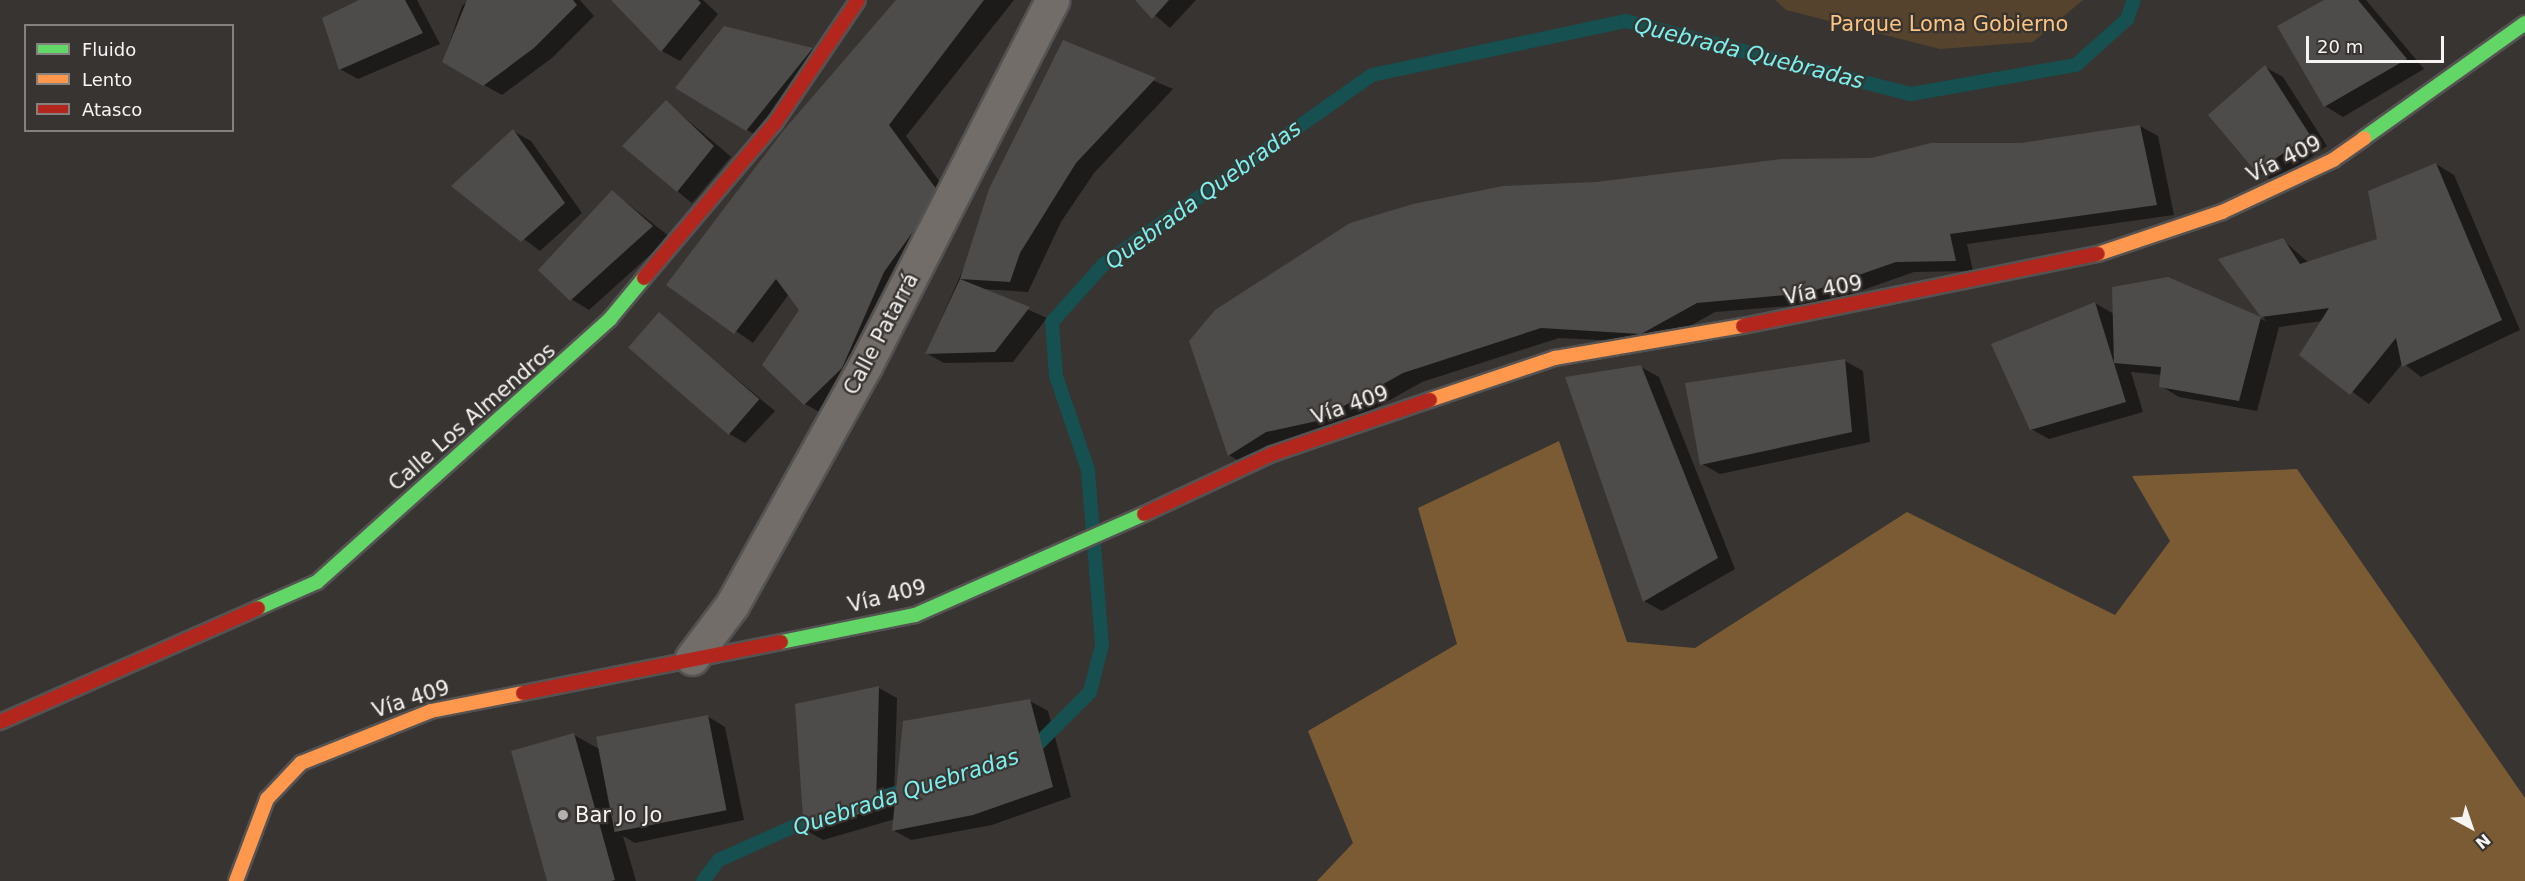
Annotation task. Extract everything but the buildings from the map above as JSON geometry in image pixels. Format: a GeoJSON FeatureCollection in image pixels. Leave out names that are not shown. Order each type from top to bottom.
{"type":"FeatureCollection","features":[{"type":"Feature","properties":{"kind":"street","name":"Calle Los Almendros"},"geometry":{"type":"LineString","coordinates":[[0,722],[317,582],[610,319],[775,123],[858,0]]}},
{"type":"Feature","properties":{"kind":"street","name":"Calle Patarrá"},"geometry":{"type":"LineString","coordinates":[[692,658],[732,605],[865,366],[1052,0]]}},
{"type":"Feature","properties":{"kind":"street","name":"Vía 409"},"geometry":{"type":"LineString","coordinates":[[236,881],[267,799],[301,763],[431,711],[915,615],[1022,571],[1272,454],[1555,358],[1805,316],[2093,256],[2222,212],[2333,159],[2525,23]]}},
{"type":"Feature","properties":{"kind":"green space","name":"Parque Loma Gobierno"},"geometry":{"type":"Polygon","coordinates":[[[1775,0],[2083,0],[2033,42],[1940,49],[1786,10],[1775,0]]]}},
{"type":"Feature","properties":{"kind":"shaded area"},"geometry":{"type":"Polygon","coordinates":[[[1559,441],[1627,642],[1695,648],[1907,512],[2115,615],[2170,541],[2132,476],[2297,469],[2525,798],[2525,881],[1317,881],[1353,843],[1308,731],[1457,644],[1418,508],[1559,441]]]}},
{"type":"Feature","properties":{"kind":"waterway","name":"Quebrada Quebradas"},"geometry":{"type":"LineString","coordinates":[[1029,753],[1090,692],[1102,645],[1088,470],[1056,376],[1052,322],[1104,264],[1372,75],[1626,21],[1911,94],[2076,65],[2127,19],[2134,0]]}},
{"type":"Feature","properties":{"kind":"waterway","name":"Quebrada Quebradas"},"geometry":{"type":"LineString","coordinates":[[860,803],[914,788]]}},
{"type":"Feature","properties":{"kind":"waterway","name":"Quebrada Quebradas"},"geometry":{"type":"LineString","coordinates":[[703,881],[719,860],[819,815]]}},
{"type":"Feature","properties":{"kind":"traffic: fast"},"geometry":{"type":"LineString","coordinates":[[2364,138],[2525,23]]}},
{"type":"Feature","properties":{"kind":"traffic: fast"},"geometry":{"type":"LineString","coordinates":[[258,608],[317,582],[610,319],[644,278]]}},
{"type":"Feature","properties":{"kind":"traffic: fast"},"geometry":{"type":"LineString","coordinates":[[781,642],[915,615],[1144,514]]}},
{"type":"Feature","properties":{"kind":"traffic: slow"},"geometry":{"type":"LineString","coordinates":[[2098,254],[2222,212],[2333,160],[2364,138]]}},
{"type":"Feature","properties":{"kind":"traffic: slow"},"geometry":{"type":"LineString","coordinates":[[1430,400],[1555,358],[1743,326]]}},
{"type":"Feature","properties":{"kind":"traffic: slow"},"geometry":{"type":"LineString","coordinates":[[236,881],[267,799],[301,763],[431,711],[523,693]]}},
{"type":"Feature","properties":{"kind":"traffic: jam"},"geometry":{"type":"LineString","coordinates":[[644,278],[775,123],[858,0]]}},
{"type":"Feature","properties":{"kind":"traffic: jam"},"geometry":{"type":"LineString","coordinates":[[1743,326],[2098,254]]}},
{"type":"Feature","properties":{"kind":"traffic: jam"},"geometry":{"type":"LineString","coordinates":[[1144,514],[1272,454],[1430,400]]}},
{"type":"Feature","properties":{"kind":"traffic: jam"},"geometry":{"type":"LineString","coordinates":[[0,722],[258,608]]}},
{"type":"Feature","properties":{"kind":"traffic: jam"},"geometry":{"type":"LineString","coordinates":[[523,693],[781,642]]}},
{"type":"Feature","properties":{"kind":"place","name":"Bar Jo Jo"},"geometry":{"type":"Point","coordinates":[563,815]}}]}
